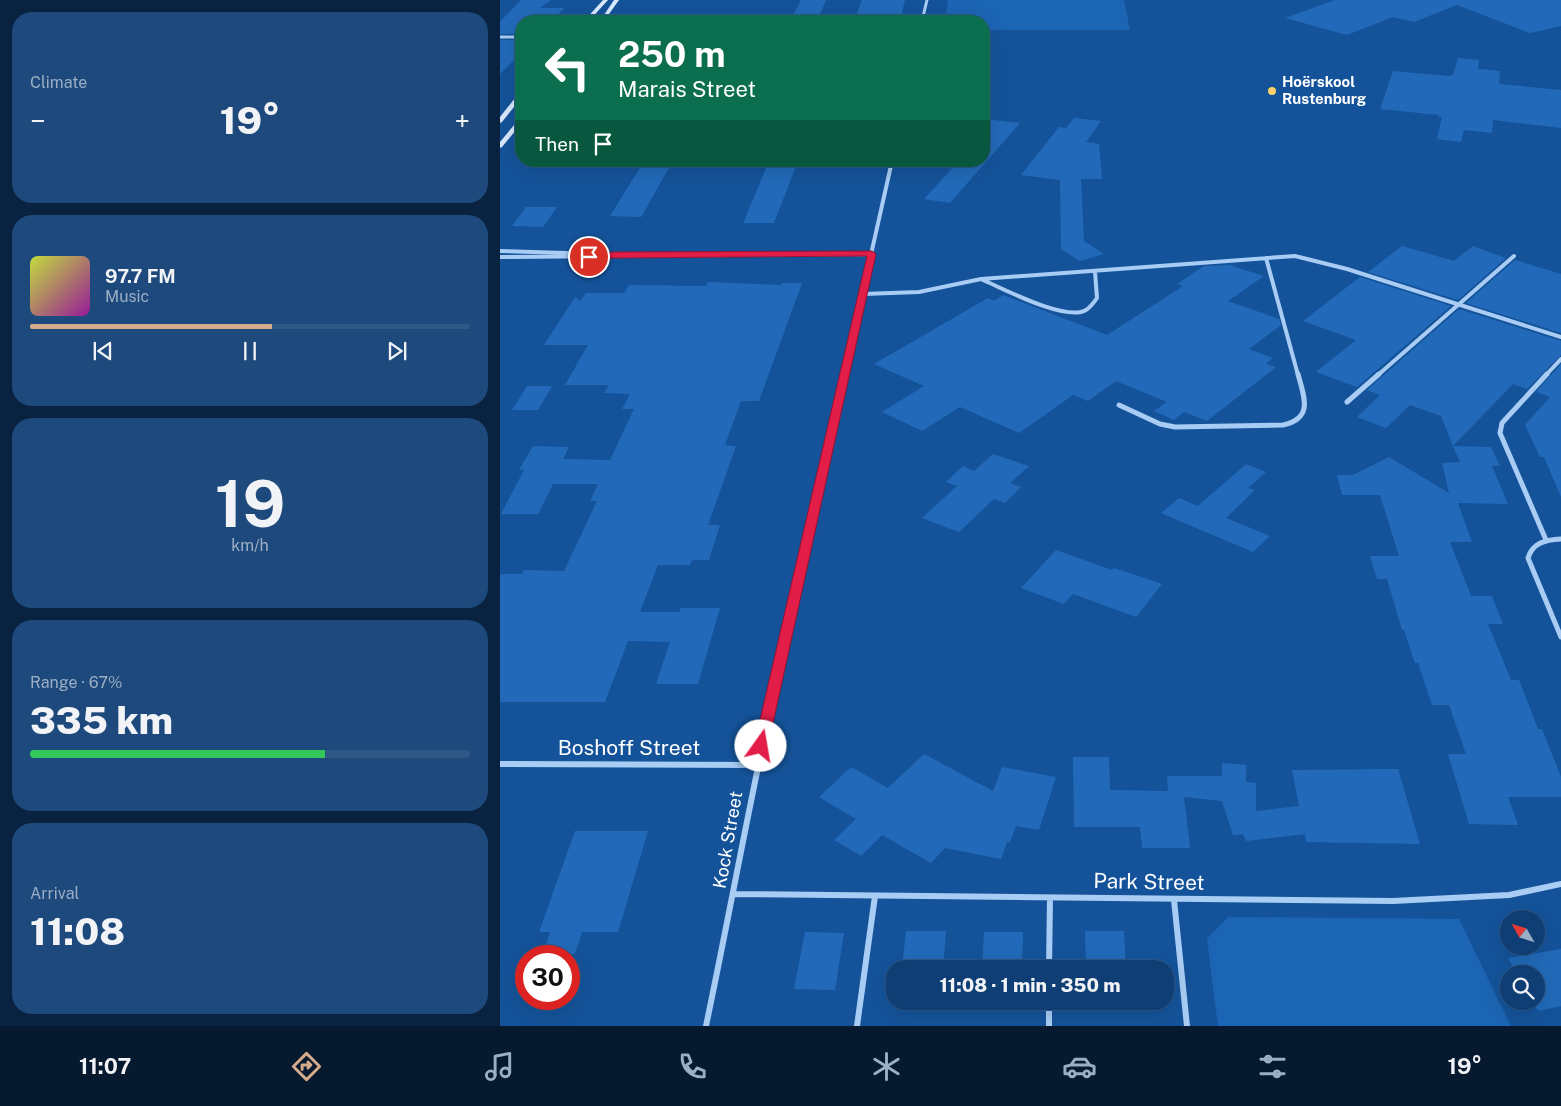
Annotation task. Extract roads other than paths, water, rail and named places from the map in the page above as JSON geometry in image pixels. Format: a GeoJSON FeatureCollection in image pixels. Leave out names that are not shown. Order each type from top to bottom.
{"type":"FeatureCollection","features":[{"type":"Feature","properties":{"kind":"street"},"geometry":{"type":"LineString","coordinates":[[592,15],[606,0]]}},
{"type":"Feature","properties":{"kind":"street"},"geometry":{"type":"LineString","coordinates":[[606,15],[617,0]]}},
{"type":"Feature","properties":{"kind":"street"},"geometry":{"type":"LineString","coordinates":[[923,15],[927,0]]}},
{"type":"Feature","properties":{"kind":"street"},"geometry":{"type":"LineString","coordinates":[[500,37],[515,37]]}},
{"type":"Feature","properties":{"kind":"street"},"geometry":{"type":"LineString","coordinates":[[500,121],[515,102]]}},
{"type":"Feature","properties":{"kind":"street"},"geometry":{"type":"LineString","coordinates":[[500,146],[515,127]]}},
{"type":"Feature","properties":{"kind":"street","name":"Kock Street"},"geometry":{"type":"LineString","coordinates":[[706,1026],[734,894],[757,765],[891,167]]}},
{"type":"Feature","properties":{"kind":"street"},"geometry":{"type":"LineString","coordinates":[[500,251],[614,255],[872,254]]}},
{"type":"Feature","properties":{"kind":"street"},"geometry":{"type":"LineString","coordinates":[[500,257],[589,257],[614,255]]}},
{"type":"Feature","properties":{"kind":"street"},"geometry":{"type":"LineString","coordinates":[[863,294],[919,292],[981,279],[1095,272],[1284,256],[1306,258],[1561,336]]}},
{"type":"Feature","properties":{"kind":"street"},"geometry":{"type":"LineString","coordinates":[[1347,402],[1514,256]]}},
{"type":"Feature","properties":{"kind":"street"},"geometry":{"type":"LineString","coordinates":[[1119,405],[1160,424],[1175,427],[1283,425],[1294,423],[1300,419],[1305,402],[1266,258]]}},
{"type":"Feature","properties":{"kind":"street"},"geometry":{"type":"LineString","coordinates":[[981,279],[1059,311],[1075,313],[1086,310],[1097,298],[1095,272]]}},
{"type":"Feature","properties":{"kind":"street"},"geometry":{"type":"LineString","coordinates":[[1546,540],[1500,433],[1502,423],[1561,359]]}},
{"type":"Feature","properties":{"kind":"street"},"geometry":{"type":"LineString","coordinates":[[1561,539],[1546,540],[1536,544],[1530,550],[1528,558],[1561,638]]}},
{"type":"Feature","properties":{"kind":"street","name":"Boshoff Street"},"geometry":{"type":"LineString","coordinates":[[500,764],[757,765]]}},
{"type":"Feature","properties":{"kind":"street","name":"Park Street"},"geometry":{"type":"LineString","coordinates":[[734,894],[1174,900],[1453,899],[1508,896],[1561,884]]}},
{"type":"Feature","properties":{"kind":"street"},"geometry":{"type":"LineString","coordinates":[[856,1026],[875,896]]}},
{"type":"Feature","properties":{"kind":"street"},"geometry":{"type":"LineString","coordinates":[[1050,898],[1050,960]]}},
{"type":"Feature","properties":{"kind":"street"},"geometry":{"type":"LineString","coordinates":[[1174,900],[1188,1026]]}},
{"type":"Feature","properties":{"kind":"street"},"geometry":{"type":"LineString","coordinates":[[1049,1010],[1049,1026]]}},
{"type":"Feature","properties":{"kind":"place","name":"Hoërskool Rustenburg"},"geometry":{"type":"Point","coordinates":[1272,91]}}]}
